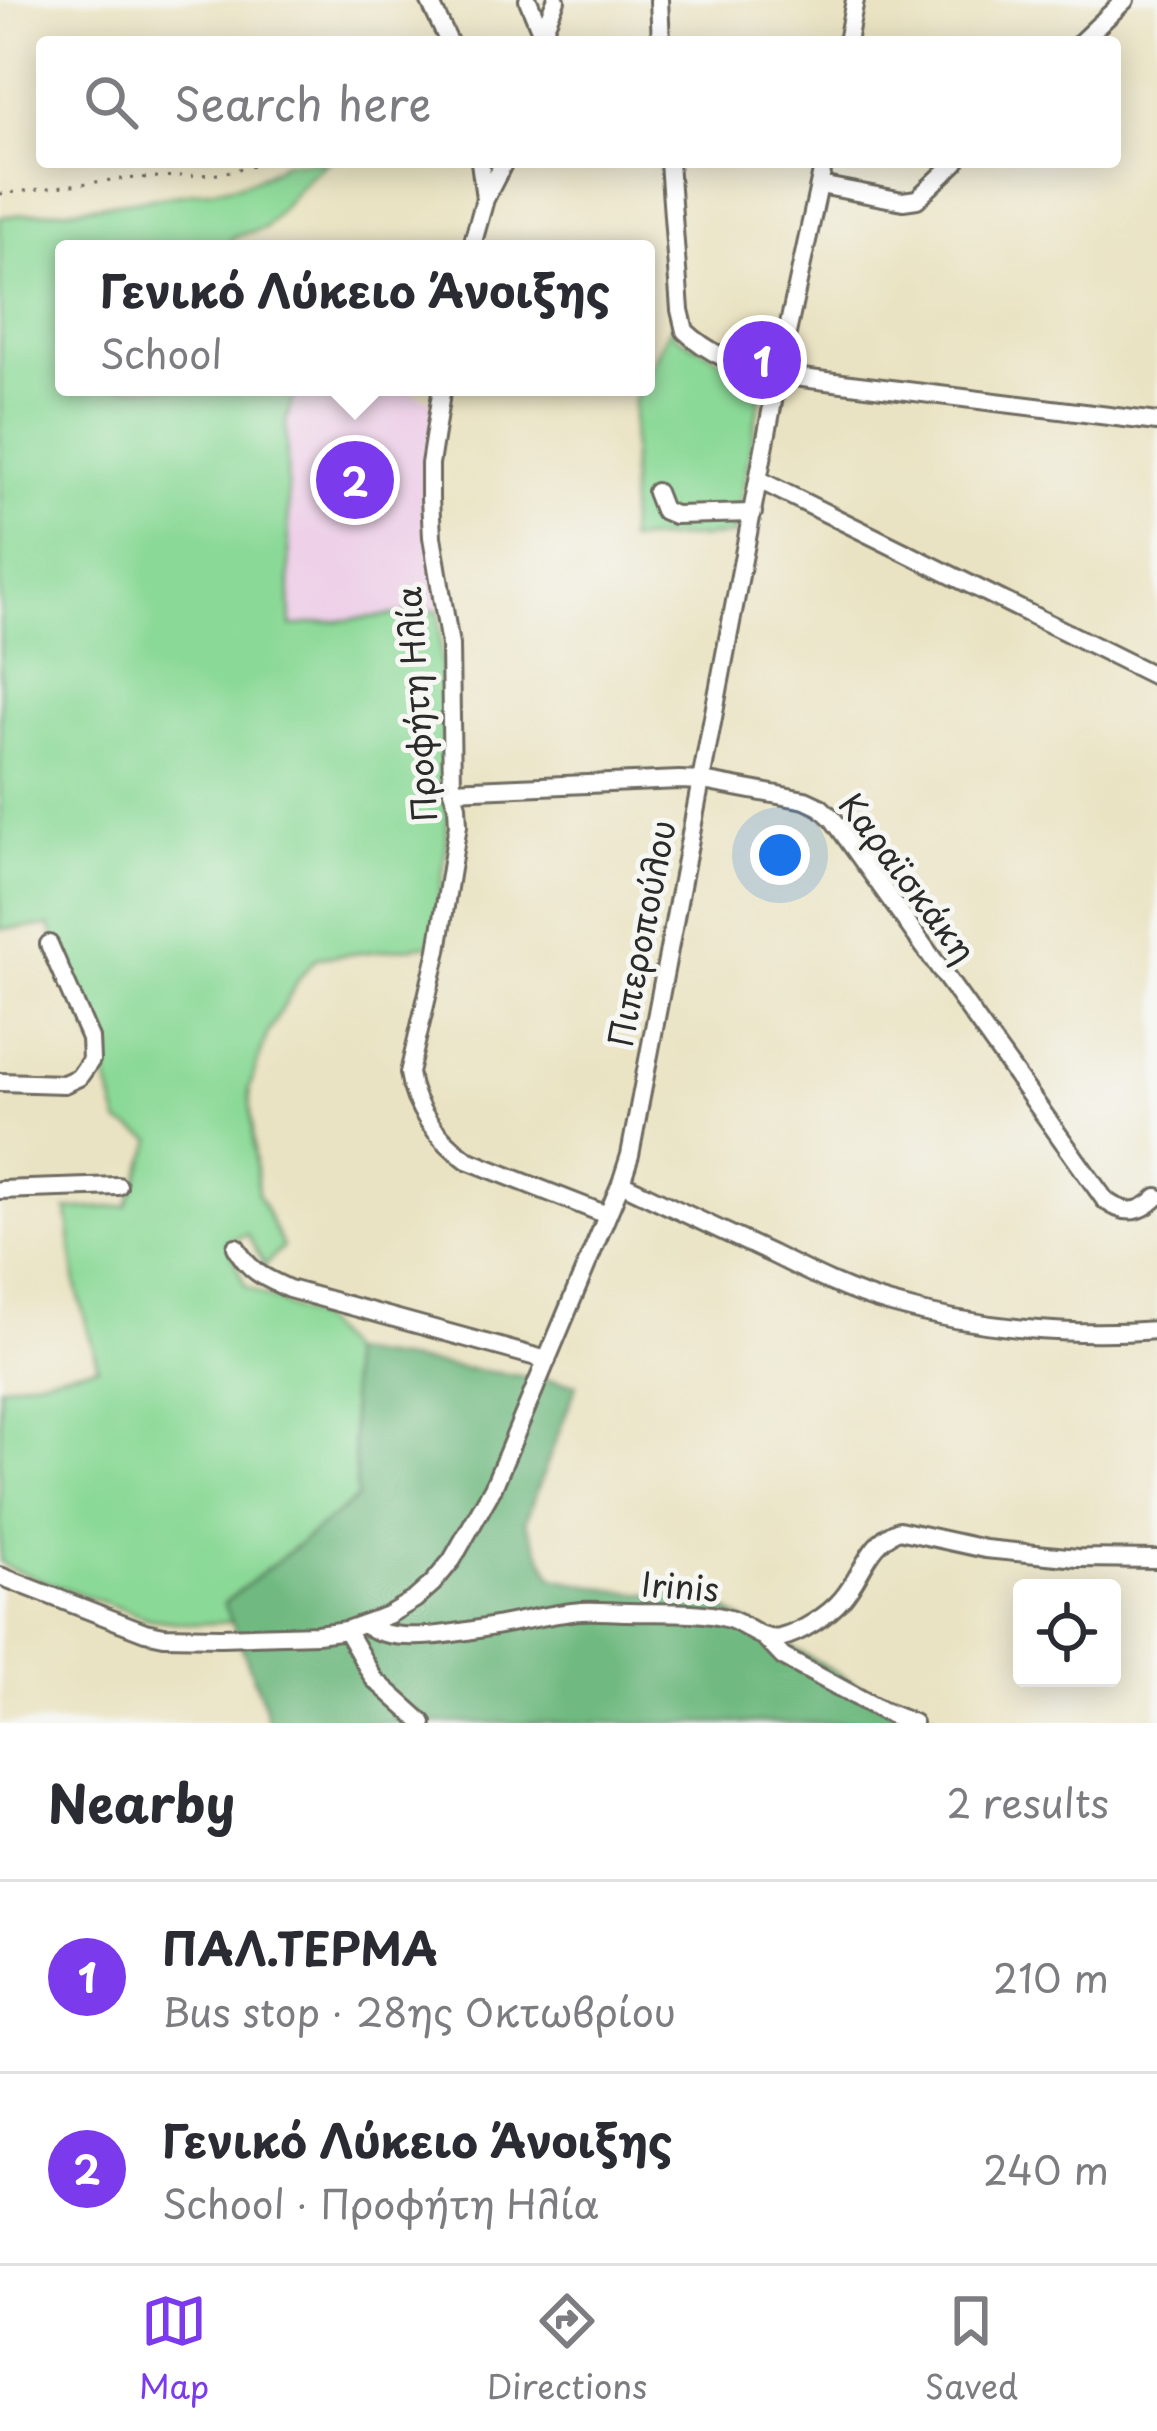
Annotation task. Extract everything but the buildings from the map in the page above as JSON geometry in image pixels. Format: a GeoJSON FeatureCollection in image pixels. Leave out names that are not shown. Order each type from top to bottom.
{"type":"FeatureCollection","features":[{"type":"Feature","properties":{"kind":"street"},"geometry":{"type":"LineString","coordinates":[[429,0],[445,36]]}},
{"type":"Feature","properties":{"kind":"street"},"geometry":{"type":"LineString","coordinates":[[528,0],[541,36]]}},
{"type":"Feature","properties":{"kind":"street"},"geometry":{"type":"LineString","coordinates":[[543,36],[556,0]]}},
{"type":"Feature","properties":{"kind":"street"},"geometry":{"type":"LineString","coordinates":[[659,0],[661,36]]}},
{"type":"Feature","properties":{"kind":"street"},"geometry":{"type":"LineString","coordinates":[[848,36],[855,0]]}},
{"type":"Feature","properties":{"kind":"street"},"geometry":{"type":"LineString","coordinates":[[1087,36],[1125,0]]}},
{"type":"Feature","properties":{"kind":"street"},"geometry":{"type":"LineString","coordinates":[[481,168],[485,199]]}},
{"type":"Feature","properties":{"kind":"street"},"geometry":{"type":"LineString","coordinates":[[474,240],[485,199],[501,168]]}},
{"type":"Feature","properties":{"kind":"street"},"geometry":{"type":"LineString","coordinates":[[669,168],[685,331],[721,357],[778,375],[1157,422]]}},
{"type":"Feature","properties":{"kind":"street","name":"Πιπεροπούλου"},"geometry":{"type":"LineString","coordinates":[[356,1627],[415,1599],[452,1561],[493,1488],[630,1155],[778,375],[823,168]]}},
{"type":"Feature","properties":{"kind":"street"},"geometry":{"type":"LineString","coordinates":[[820,184],[903,201],[917,199],[950,168]]}},
{"type":"Feature","properties":{"kind":"street","name":"Προφήτη Ηλία"},"geometry":{"type":"LineString","coordinates":[[441,396],[430,498],[450,645],[452,790],[458,825],[411,1086],[417,1106],[467,1160],[607,1215]]}},
{"type":"Feature","properties":{"kind":"street"},"geometry":{"type":"LineString","coordinates":[[759,480],[1157,676]]}},
{"type":"Feature","properties":{"kind":"street"},"geometry":{"type":"LineString","coordinates":[[656,492],[663,510],[675,515],[753,513]]}},
{"type":"Feature","properties":{"kind":"street","name":"Καραϊσκάκη"},"geometry":{"type":"LineString","coordinates":[[452,790],[703,781],[820,807],[1105,1200],[1117,1210],[1133,1213],[1157,1197]]}},
{"type":"Feature","properties":{"kind":"street"},"geometry":{"type":"LineString","coordinates":[[0,1082],[64,1084],[80,1077],[91,1060],[90,1038],[49,944]]}},
{"type":"Feature","properties":{"kind":"street"},"geometry":{"type":"LineString","coordinates":[[621,1183],[889,1304],[1000,1327],[1157,1330]]}},
{"type":"Feature","properties":{"kind":"street"},"geometry":{"type":"LineString","coordinates":[[0,1190],[118,1186]]}},
{"type":"Feature","properties":{"kind":"street"},"geometry":{"type":"LineString","coordinates":[[236,1247],[255,1274],[289,1289],[547,1360]]}},
{"type":"Feature","properties":{"kind":"street"},"geometry":{"type":"LineString","coordinates":[[765,1638],[782,1637],[842,1600],[873,1548],[899,1530],[985,1549],[1157,1559]]}},
{"type":"Feature","properties":{"kind":"street"},"geometry":{"type":"LineString","coordinates":[[0,1576],[164,1636],[317,1634],[356,1627],[374,1679],[423,1723]]}},
{"type":"Feature","properties":{"kind":"street","name":"Irinis"},"geometry":{"type":"LineString","coordinates":[[356,1627],[376,1633],[454,1634],[589,1610],[728,1618],[765,1638],[783,1657],[913,1723]]}},
{"type":"Feature","properties":{"kind":"path"},"geometry":{"type":"LineString","coordinates":[[0,194],[242,168]]}},
{"type":"Feature","properties":{"kind":"shaded area"},"geometry":{"type":"Polygon","coordinates":[[[293,396],[419,396],[433,402],[439,610],[291,627],[286,422],[293,396]]]}},
{"type":"Feature","properties":{"kind":"green space"},"geometry":{"type":"Polygon","coordinates":[[[320,168],[265,228],[232,240],[55,240],[55,396],[293,396],[286,422],[291,626],[439,610],[447,825],[431,945],[317,958],[300,977],[267,1035],[249,1088],[258,1194],[283,1247],[265,1266],[247,1234],[227,1242],[245,1286],[319,1321],[347,1352],[357,1498],[225,1602],[232,1622],[193,1624],[149,1619],[0,1562],[0,1386],[98,1366],[76,1286],[67,1210],[127,1206],[153,1140],[119,1123],[104,1067],[50,926],[0,929],[0,217],[230,186],[273,171],[320,168]]]}},
{"type":"Feature","properties":{"kind":"green space"},"geometry":{"type":"Polygon","coordinates":[[[673,323],[676,336],[763,381],[734,535],[628,541],[634,400],[655,396],[655,358],[673,323]]]}},
{"type":"Feature","properties":{"kind":"green space"},"geometry":{"type":"Polygon","coordinates":[[[347,1352],[577,1384],[525,1522],[553,1578],[623,1592],[706,1599],[867,1690],[951,1723],[268,1723],[224,1603],[357,1498],[347,1352]]]}},
{"type":"Feature","properties":{"kind":"place","name":"ΠΑΛ.ΤΕΡΜΑ"},"geometry":{"type":"Point","coordinates":[762,360]}},
{"type":"Feature","properties":{"kind":"place","name":"Γενικό Λύκειο Άνοιξης"},"geometry":{"type":"Point","coordinates":[355,480]}}]}
